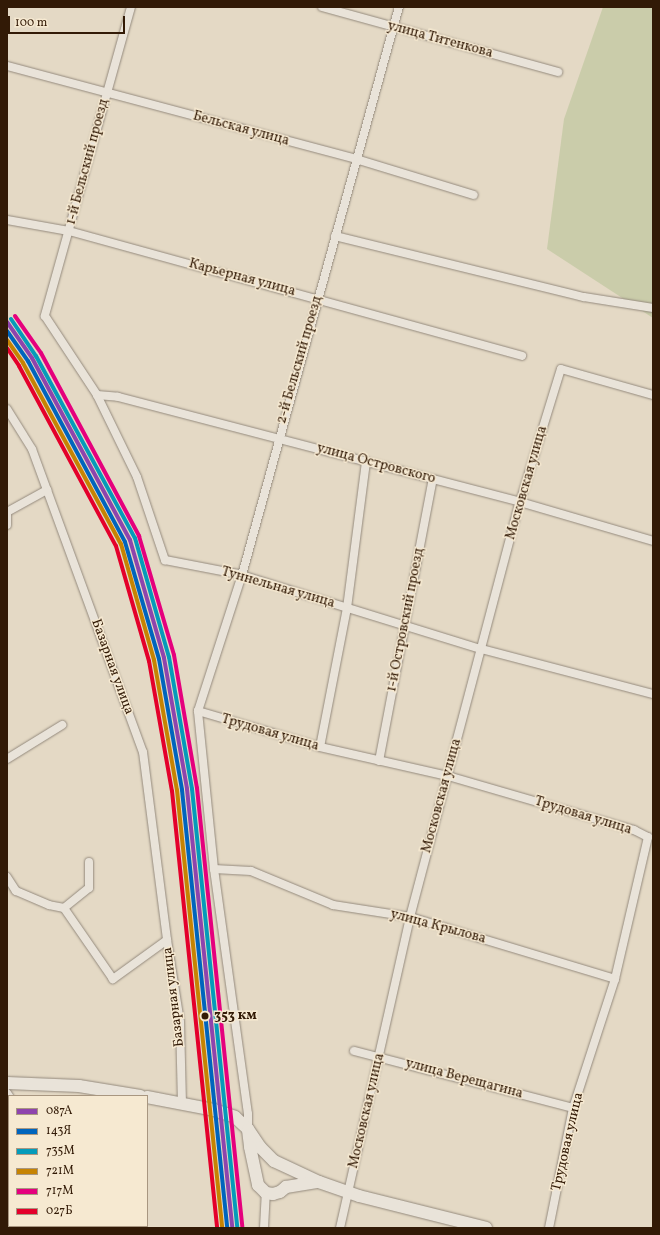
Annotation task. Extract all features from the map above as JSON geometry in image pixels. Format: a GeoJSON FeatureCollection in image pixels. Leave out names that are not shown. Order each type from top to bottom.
{"type":"FeatureCollection","features":[{"type":"Feature","properties":{"kind":"main road"},"geometry":{"type":"LineString","coordinates":[[7,1083],[79,1086],[134,1095]]}},
{"type":"Feature","properties":{"kind":"main road"},"geometry":{"type":"LineString","coordinates":[[148,1097],[182,1103],[235,1117],[248,1129],[260,1147],[274,1161],[319,1182],[349,1193],[486,1228]]}},
{"type":"Feature","properties":{"kind":"main road"},"geometry":{"type":"LineString","coordinates":[[248,1129],[258,1186],[266,1193],[273,1194],[286,1188],[319,1182]]}},
{"type":"Feature","properties":{"kind":"main road"},"geometry":{"type":"LineString","coordinates":[[256,1175],[262,1165],[274,1161]]}},
{"type":"Feature","properties":{"kind":"main road"},"geometry":{"type":"LineString","coordinates":[[285,1167],[289,1177],[286,1188]]}},
{"type":"Feature","properties":{"kind":"street","name":"1-й Бельский проезд"},"geometry":{"type":"LineString","coordinates":[[45,316],[131,7]]}},
{"type":"Feature","properties":{"kind":"street","name":"улица Титенкова"},"geometry":{"type":"LineString","coordinates":[[322,7],[558,72]]}},
{"type":"Feature","properties":{"kind":"street","name":"2-й Бельский проезд"},"geometry":{"type":"LineString","coordinates":[[198,711],[242,575],[278,438],[399,7]]}},
{"type":"Feature","properties":{"kind":"street","name":"Бельская улица"},"geometry":{"type":"LineString","coordinates":[[7,66],[107,94],[356,159],[474,194]]}},
{"type":"Feature","properties":{"kind":"street","name":"Карьерная улица"},"geometry":{"type":"LineString","coordinates":[[7,220],[69,231],[522,356]]}},
{"type":"Feature","properties":{"kind":"street"},"geometry":{"type":"LineString","coordinates":[[335,236],[584,297],[653,308]]}},
{"type":"Feature","properties":{"kind":"street","name":"Туннельная улица"},"geometry":{"type":"LineString","coordinates":[[45,316],[97,395],[137,477],[165,560],[242,575],[481,649],[653,694]]}},
{"type":"Feature","properties":{"kind":"street","name":"Московская улица"},"geometry":{"type":"LineString","coordinates":[[340,1228],[410,917],[520,502],[561,369],[653,395]]}},
{"type":"Feature","properties":{"kind":"street","name":"улица Островского"},"geometry":{"type":"LineString","coordinates":[[97,395],[118,397],[366,461],[520,502],[653,541]]}},
{"type":"Feature","properties":{"kind":"street","name":"Базарная улица"},"geometry":{"type":"LineString","coordinates":[[7,408],[32,449],[143,752],[167,940],[180,1022],[182,1103]]}},
{"type":"Feature","properties":{"kind":"street"},"geometry":{"type":"LineString","coordinates":[[320,747],[347,608],[366,461]]}},
{"type":"Feature","properties":{"kind":"street","name":"1-й Островский проезд"},"geometry":{"type":"LineString","coordinates":[[379,761],[433,479]]}},
{"type":"Feature","properties":{"kind":"street"},"geometry":{"type":"LineString","coordinates":[[7,525],[7,512],[47,490]]}},
{"type":"Feature","properties":{"kind":"street"},"geometry":{"type":"LineString","coordinates":[[198,711],[214,869],[248,1114],[248,1129]]}},
{"type":"Feature","properties":{"kind":"street","name":"Трудовая улица"},"geometry":{"type":"LineString","coordinates":[[198,711],[320,747],[448,776],[634,830],[648,837],[615,979],[573,1108],[549,1228]]}},
{"type":"Feature","properties":{"kind":"street"},"geometry":{"type":"LineString","coordinates":[[7,759],[62,725]]}},
{"type":"Feature","properties":{"kind":"street"},"geometry":{"type":"LineString","coordinates":[[7,877],[16,891],[48,905],[64,908],[89,888],[89,862]]}},
{"type":"Feature","properties":{"kind":"street","name":"улица Крылова"},"geometry":{"type":"LineString","coordinates":[[214,869],[251,871],[333,905],[410,917],[615,979]]}},
{"type":"Feature","properties":{"kind":"street","name":"Базарная улица"},"geometry":{"type":"LineString","coordinates":[[64,908],[113,979],[167,940]]}},
{"type":"Feature","properties":{"kind":"street","name":"улица Верещагина"},"geometry":{"type":"LineString","coordinates":[[354,1051],[379,1056],[573,1108]]}},
{"type":"Feature","properties":{"kind":"street"},"geometry":{"type":"LineString","coordinates":[[264,1228],[266,1193]]}},
{"type":"Feature","properties":{"kind":"green space"},"geometry":{"type":"Polygon","coordinates":[[[603,7],[653,7],[653,318],[547,249],[564,119],[603,7]]]}},
{"type":"Feature","properties":{"kind":"transit line","name":"717М"},"geometry":{"type":"LineString","coordinates":[[15,316],[41,353],[139,536],[174,655],[197,788],[242,1227]]}},
{"type":"Feature","properties":{"kind":"transit line","name":"735М"},"geometry":{"type":"LineString","coordinates":[[11,319],[36,356],[135,538],[169,657],[192,789],[237,1227]]}},
{"type":"Feature","properties":{"kind":"transit line","name":"087А"},"geometry":{"type":"LineString","coordinates":[[7,322],[32,358],[130,540],[164,658],[187,789],[232,1228]]}},
{"type":"Feature","properties":{"kind":"transit line","name":"143Я"},"geometry":{"type":"LineString","coordinates":[[7,331],[28,361],[125,542],[159,659],[182,790],[227,1228]]}},
{"type":"Feature","properties":{"kind":"transit line","name":"721М"},"geometry":{"type":"LineString","coordinates":[[7,340],[23,363],[121,544],[154,660],[177,790],[222,1228]]}},
{"type":"Feature","properties":{"kind":"transit line","name":"027Б"},"geometry":{"type":"LineString","coordinates":[[7,348],[19,366],[116,546],[149,661],[172,791],[217,1228]]}},
{"type":"Feature","properties":{"kind":"place","name":"353 км"},"geometry":{"type":"Point","coordinates":[205,1016]}}]}
